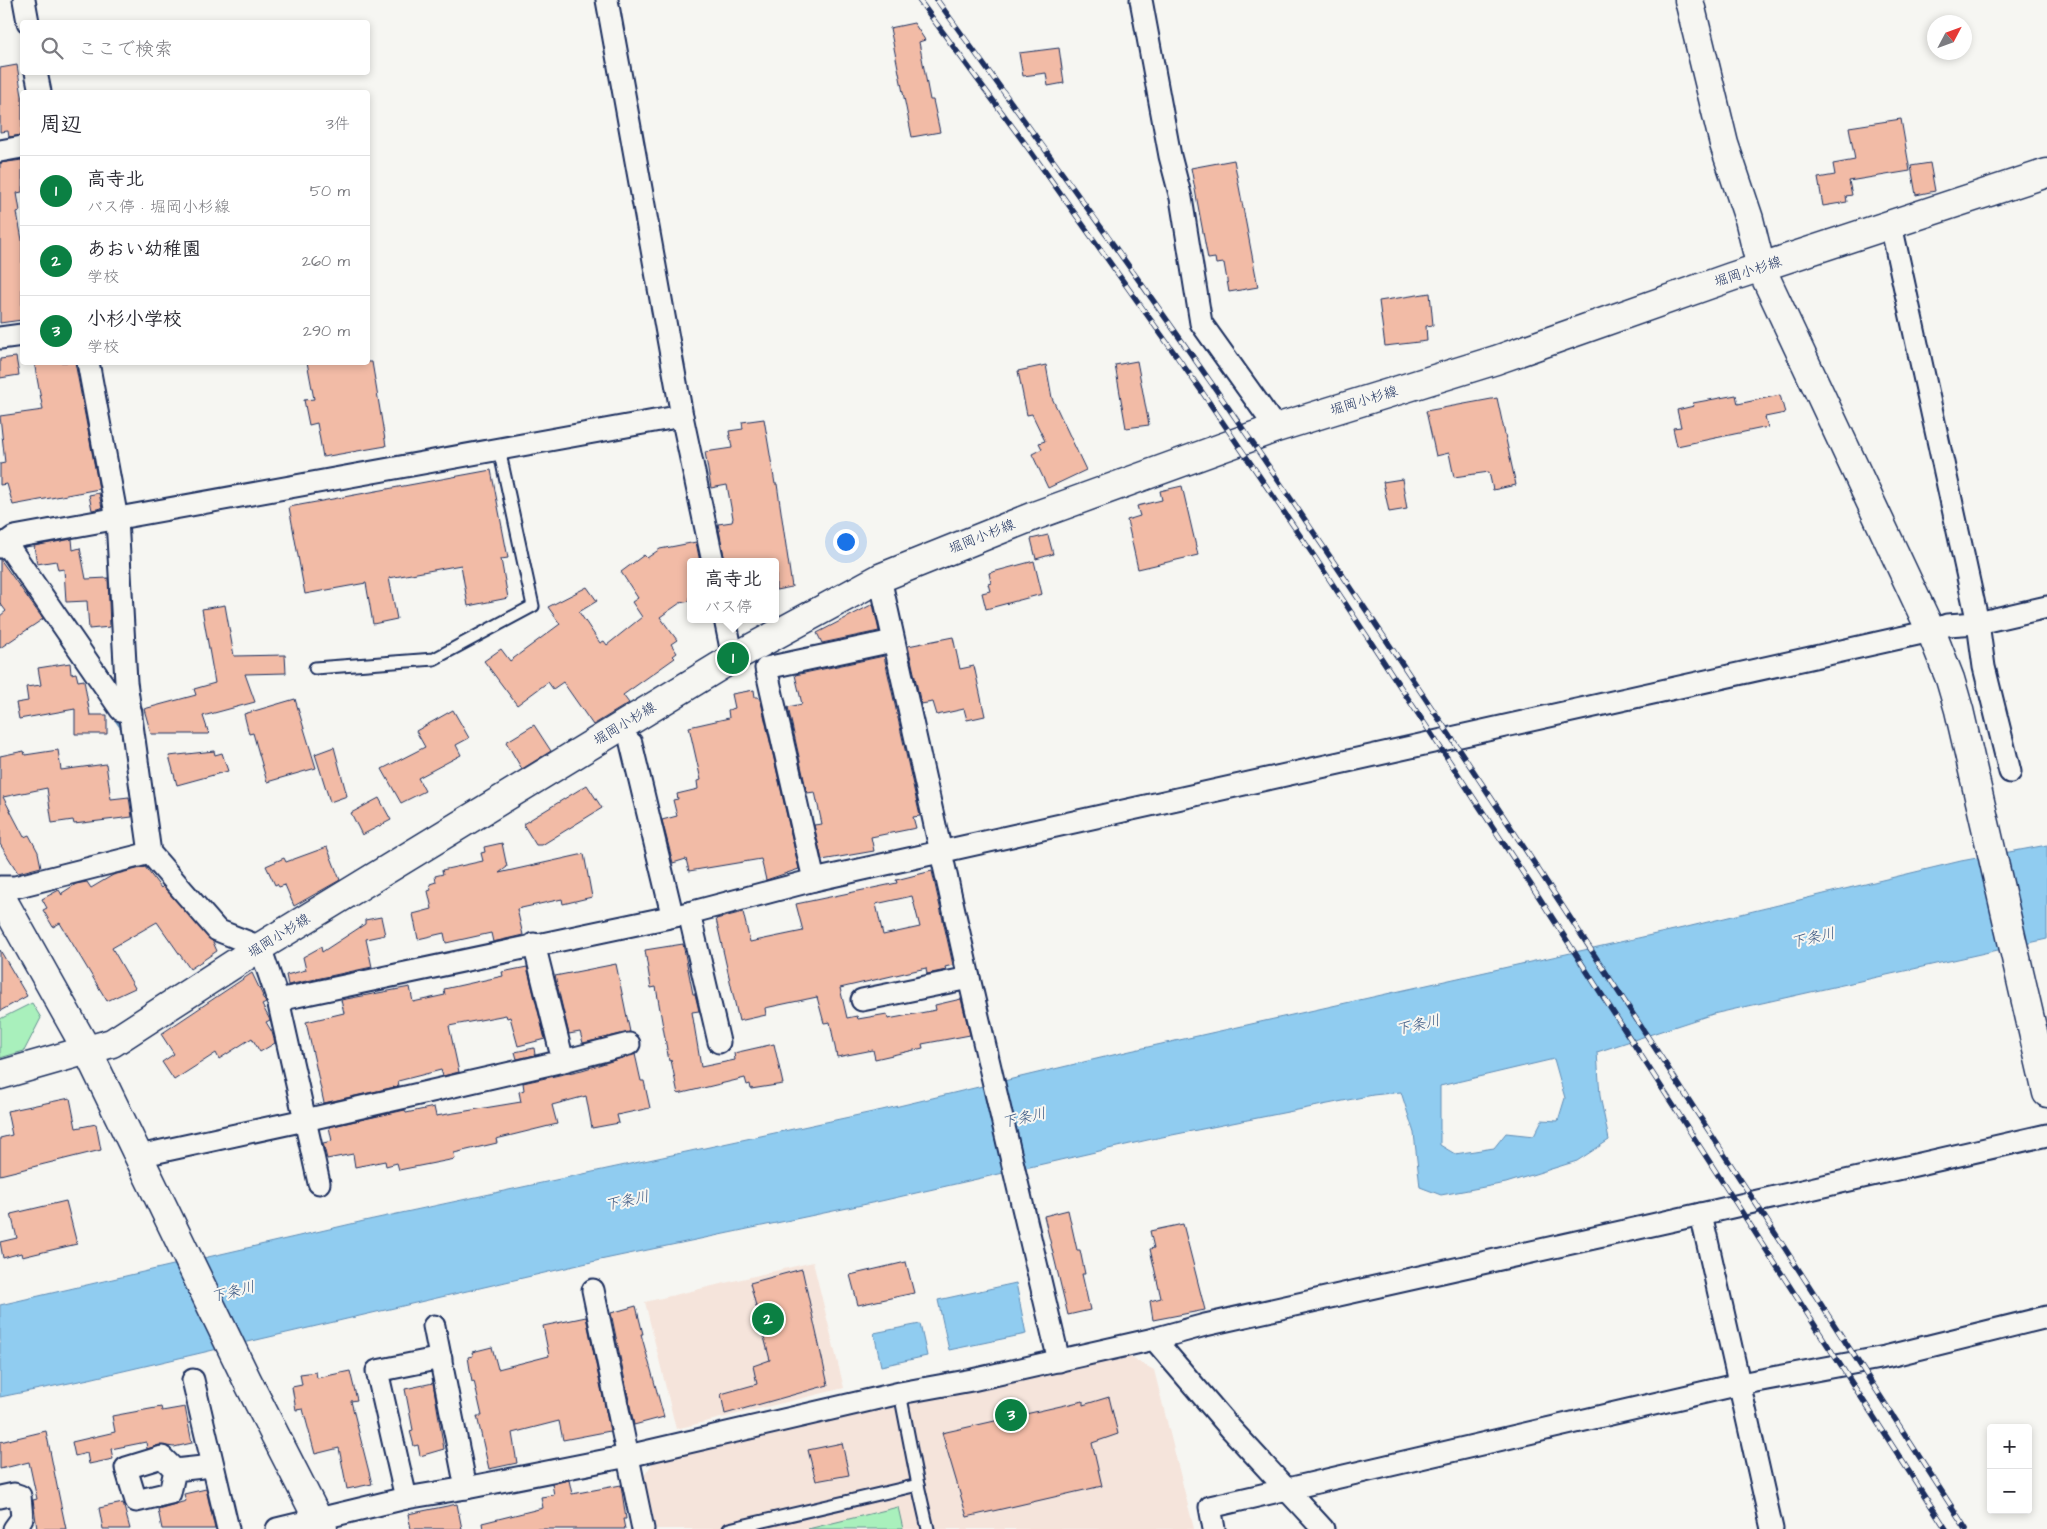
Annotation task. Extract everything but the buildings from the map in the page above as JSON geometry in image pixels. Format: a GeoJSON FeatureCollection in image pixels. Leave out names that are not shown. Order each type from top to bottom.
{"type":"FeatureCollection","features":[{"type":"Feature","properties":{"kind":"main road"},"geometry":{"type":"LineString","coordinates":[[1690,0],[1724,144],[1749,218],[1761,268],[1930,630],[1950,680],[1959,710],[2047,1093]]}},
{"type":"Feature","properties":{"kind":"main road","name":"堀岡小杉線"},"geometry":{"type":"LineString","coordinates":[[0,1075],[88,1052],[112,1043],[260,947],[733,658],[880,578],[1034,516],[1276,428],[1496,360],[1731,277],[2047,173]]}},
{"type":"Feature","properties":{"kind":"main road"},"geometry":{"type":"LineString","coordinates":[[0,895],[88,1052],[247,1380],[321,1524]]}},
{"type":"Feature","properties":{"kind":"street"},"geometry":{"type":"LineString","coordinates":[[24,0],[28,20]]}},
{"type":"Feature","properties":{"kind":"street"},"geometry":{"type":"LineString","coordinates":[[607,0],[682,416],[712,558]]}},
{"type":"Feature","properties":{"kind":"street"},"geometry":{"type":"LineString","coordinates":[[1141,0],[1170,156],[1181,198],[1201,323],[1276,428]]}},
{"type":"Feature","properties":{"kind":"street"},"geometry":{"type":"LineString","coordinates":[[37,75],[40,90]]}},
{"type":"Feature","properties":{"kind":"street"},"geometry":{"type":"LineString","coordinates":[[0,151],[20,146]]}},
{"type":"Feature","properties":{"kind":"street"},"geometry":{"type":"LineString","coordinates":[[1892,225],[1978,623],[1984,667],[2010,772]]}},
{"type":"Feature","properties":{"kind":"street"},"geometry":{"type":"LineString","coordinates":[[0,338],[20,335]]}},
{"type":"Feature","properties":{"kind":"street"},"geometry":{"type":"LineString","coordinates":[[89,365],[117,519],[126,682],[150,853],[217,930],[260,947],[278,1000],[320,1183]]}},
{"type":"Feature","properties":{"kind":"street"},"geometry":{"type":"LineString","coordinates":[[131,713],[121,710],[2,544],[14,537],[682,416]]}},
{"type":"Feature","properties":{"kind":"street"},"geometry":{"type":"LineString","coordinates":[[880,578],[969,978],[1059,1361]]}},
{"type":"Feature","properties":{"kind":"street"},"geometry":{"type":"LineString","coordinates":[[278,1000],[680,914],[814,880],[1946,625],[1978,623],[2047,607]]}},
{"type":"Feature","properties":{"kind":"street"},"geometry":{"type":"LineString","coordinates":[[726,623],[733,658]]}},
{"type":"Feature","properties":{"kind":"street"},"geometry":{"type":"LineString","coordinates":[[814,880],[766,668],[893,641]]}},
{"type":"Feature","properties":{"kind":"street"},"geometry":{"type":"LineString","coordinates":[[631,743],[719,1042]]}},
{"type":"Feature","properties":{"kind":"street"},"geometry":{"type":"LineString","coordinates":[[0,887],[15,887],[150,853]]}},
{"type":"Feature","properties":{"kind":"street"},"geometry":{"type":"LineString","coordinates":[[534,944],[563,1061]]}},
{"type":"Feature","properties":{"kind":"street"},"geometry":{"type":"LineString","coordinates":[[862,1000],[969,978]]}},
{"type":"Feature","properties":{"kind":"street"},"geometry":{"type":"LineString","coordinates":[[139,1156],[305,1120],[629,1044]]}},
{"type":"Feature","properties":{"kind":"street"},"geometry":{"type":"LineString","coordinates":[[277,1529],[321,1524],[406,1498],[628,1456],[900,1393],[1059,1361],[1205,1325],[2047,1135]]}},
{"type":"Feature","properties":{"kind":"street"},"geometry":{"type":"LineString","coordinates":[[1701,1214],[1772,1529]]}},
{"type":"Feature","properties":{"kind":"street"},"geometry":{"type":"LineString","coordinates":[[593,1290],[643,1529]]}},
{"type":"Feature","properties":{"kind":"street"},"geometry":{"type":"LineString","coordinates":[[1214,1529],[1210,1507],[1740,1384],[1885,1357],[2047,1317]]}},
{"type":"Feature","properties":{"kind":"street"},"geometry":{"type":"LineString","coordinates":[[434,1326],[466,1488]]}},
{"type":"Feature","properties":{"kind":"street"},"geometry":{"type":"LineString","coordinates":[[1154,1338],[1231,1429],[1323,1529]]}},
{"type":"Feature","properties":{"kind":"street"},"geometry":{"type":"LineString","coordinates":[[406,1498],[377,1371],[440,1358]]}},
{"type":"Feature","properties":{"kind":"street"},"geometry":{"type":"LineString","coordinates":[[193,1380],[228,1529]]}},
{"type":"Feature","properties":{"kind":"street"},"geometry":{"type":"LineString","coordinates":[[175,1470],[212,1466]]}},
{"type":"Feature","properties":{"kind":"street"},"geometry":{"type":"LineString","coordinates":[[0,1497],[14,1494],[20,1496],[22,1518],[14,1529]]}},
{"type":"Feature","properties":{"kind":"lane"},"geometry":{"type":"LineString","coordinates":[[315,668],[434,659],[533,606],[499,449]]}},
{"type":"Feature","properties":{"kind":"lane"},"geometry":{"type":"LineString","coordinates":[[900,1393],[928,1529]]}},
{"type":"Feature","properties":{"kind":"lane"},"geometry":{"type":"LineString","coordinates":[[729,1529],[918,1485]]}},
{"type":"Feature","properties":{"kind":"shaded area"},"geometry":{"type":"Polygon","coordinates":[[[813,1262],[844,1388],[676,1429],[645,1302],[813,1262]]]}},
{"type":"Feature","properties":{"kind":"shaded area"},"geometry":{"type":"Polygon","coordinates":[[[1126,1355],[1154,1370],[1194,1529],[656,1529],[644,1476],[654,1461],[1126,1355]]]}},
{"type":"Feature","properties":{"kind":"green space"},"geometry":{"type":"Polygon","coordinates":[[[32,1003],[41,1018],[24,1051],[0,1058],[0,1019],[32,1003]]]}},
{"type":"Feature","properties":{"kind":"green space"},"geometry":{"type":"Polygon","coordinates":[[[898,1507],[903,1529],[808,1529],[898,1507]]]}},
{"type":"Feature","properties":{"kind":"water","name":"下条川"},"geometry":{"type":"Polygon","coordinates":[[[2047,845],[2047,939],[1713,1014],[1597,1052],[1600,1096],[1609,1140],[1577,1161],[1506,1183],[1441,1195],[1420,1187],[1414,1133],[1401,1092],[1373,1095],[1152,1139],[881,1201],[600,1260],[89,1379],[0,1397],[0,1305],[364,1221],[882,1110],[1130,1051],[1683,928],[1961,861],[2047,845]],[[1554,1059],[1440,1086],[1440,1145],[1455,1154],[1494,1148],[1506,1133],[1534,1136],[1542,1120],[1558,1121],[1565,1098],[1554,1059]]]}},
{"type":"Feature","properties":{"kind":"water"},"geometry":{"type":"Polygon","coordinates":[[[1016,1283],[1026,1334],[949,1350],[938,1300],[1016,1283]]]}},
{"type":"Feature","properties":{"kind":"water"},"geometry":{"type":"Polygon","coordinates":[[[920,1324],[927,1356],[881,1366],[874,1333],[920,1324]]]}},
{"type":"Feature","properties":{"kind":"waterway"},"geometry":{"type":"LineString","coordinates":[[113,713],[122,726]]}},
{"type":"Feature","properties":{"kind":"railway"},"geometry":{"type":"LineString","coordinates":[[919,0],[1026,145],[1200,389],[1314,556],[1537,894],[1946,1529]]}},
{"type":"Feature","properties":{"kind":"railway"},"geometry":{"type":"LineString","coordinates":[[937,0],[1110,239],[1309,525],[1594,954],[1966,1529]]}},
{"type":"Feature","properties":{"kind":"place","name":"高寺北"},"geometry":{"type":"Point","coordinates":[733,658]}},
{"type":"Feature","properties":{"kind":"place","name":"あおい幼稚園"},"geometry":{"type":"Point","coordinates":[768,1319]}},
{"type":"Feature","properties":{"kind":"place","name":"小杉小学校"},"geometry":{"type":"Point","coordinates":[1011,1415]}}]}
